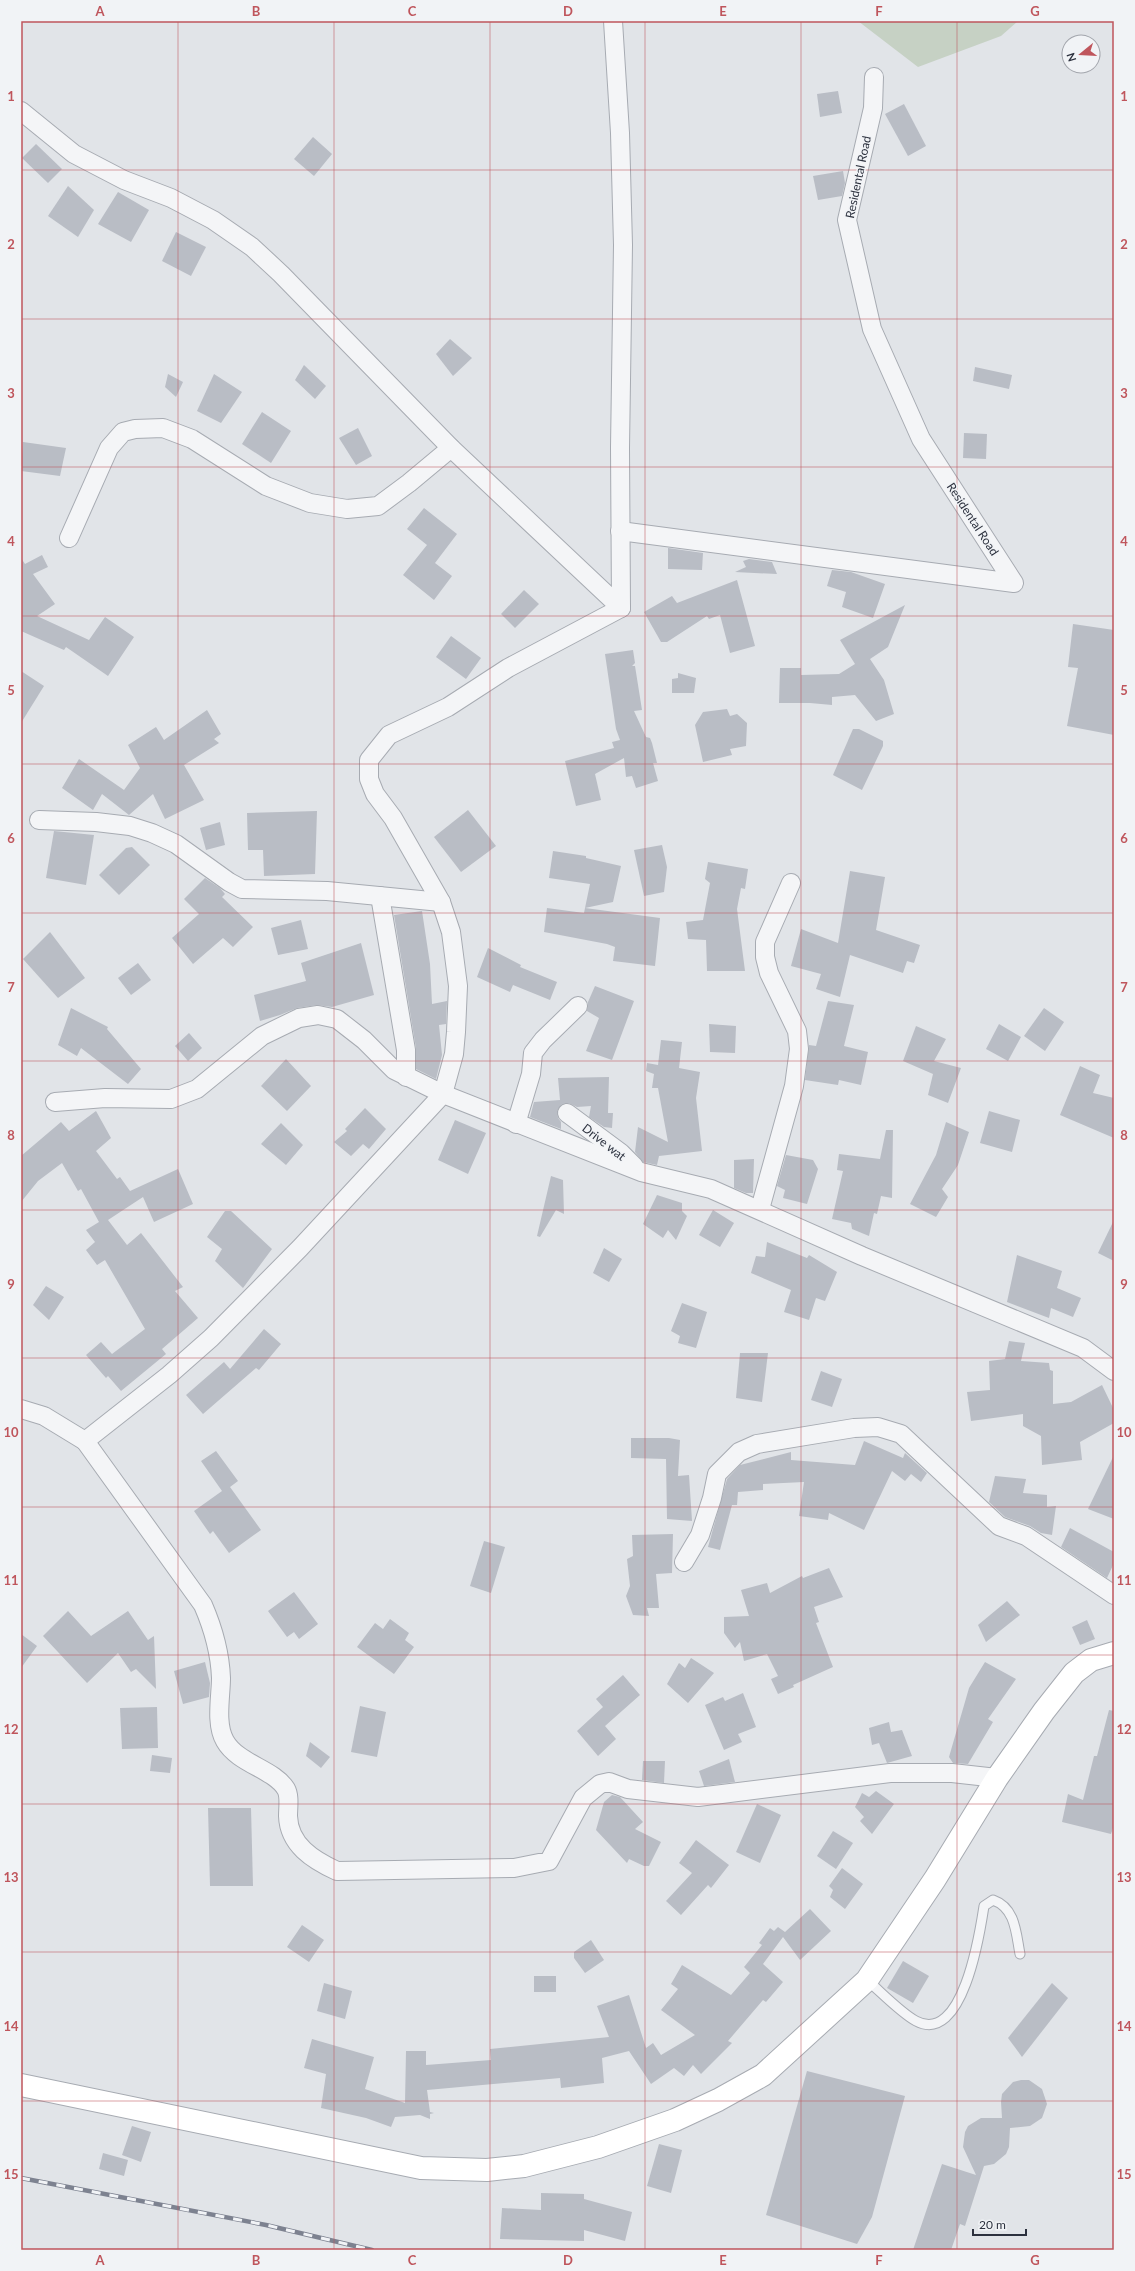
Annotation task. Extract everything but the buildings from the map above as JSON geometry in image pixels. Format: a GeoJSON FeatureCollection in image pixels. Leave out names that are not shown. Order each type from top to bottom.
{"type":"FeatureCollection","features":[{"type":"Feature","properties":{"kind":"street"},"geometry":{"type":"LineString","coordinates":[[613,21],[620,133],[623,245],[620,531],[621,608]]}},
{"type":"Feature","properties":{"kind":"street","name":"Residental Road"},"geometry":{"type":"LineString","coordinates":[[620,531],[1014,583],[921,439],[872,329],[847,220],[873,108],[874,77]]}},
{"type":"Feature","properties":{"kind":"street"},"geometry":{"type":"LineString","coordinates":[[21,111],[74,154],[124,180],[171,198],[213,220],[252,247],[281,274],[451,448],[621,608]]}},
{"type":"Feature","properties":{"kind":"street"},"geometry":{"type":"LineString","coordinates":[[69,538],[108,448],[123,432],[135,429],[163,428],[192,439],[266,486],[310,503],[347,509],[378,506],[409,483],[451,448]]}},
{"type":"Feature","properties":{"kind":"street"},"geometry":{"type":"LineString","coordinates":[[85,1441],[169,1375],[211,1338],[300,1248],[443,1094],[454,1054],[458,986],[451,932],[441,902],[393,818],[375,794],[369,779],[369,760],[389,735],[448,707],[508,668],[621,608]]}},
{"type":"Feature","properties":{"kind":"street"},"geometry":{"type":"LineString","coordinates":[[39,820],[96,822],[130,826],[152,833],[176,844],[229,882],[242,889],[327,891],[441,902]]}},
{"type":"Feature","properties":{"kind":"street"},"geometry":{"type":"LineString","coordinates":[[760,1209],[794,1086],[799,1049],[797,1031],[769,973],[765,957],[764,942],[791,883]]}},
{"type":"Feature","properties":{"kind":"street"},"geometry":{"type":"LineString","coordinates":[[380,896],[406,1050],[406,1077]]}},
{"type":"Feature","properties":{"kind":"street"},"geometry":{"type":"LineString","coordinates":[[516,1124],[531,1074],[534,1053],[543,1040],[578,1006]]}},
{"type":"Feature","properties":{"kind":"street"},"geometry":{"type":"LineString","coordinates":[[55,1102],[105,1098],[171,1099],[197,1089],[262,1036],[299,1018],[318,1015],[336,1019],[364,1040],[394,1070],[443,1094],[641,1172],[711,1189],[760,1209],[862,1256],[1083,1348],[1114,1371]]}},
{"type":"Feature","properties":{"kind":"street","name":"Drive wat"},"geometry":{"type":"LineString","coordinates":[[567,1113],[622,1153],[641,1172]]}},
{"type":"Feature","properties":{"kind":"street"},"geometry":{"type":"LineString","coordinates":[[21,1409],[44,1416],[85,1441],[203,1605],[215,1631],[221,1677],[221,1731],[224,1740],[234,1753],[281,1782],[286,1790],[288,1818],[295,1843],[319,1863],[337,1871],[500,1868],[548,1861],[583,1798],[600,1784],[609,1782],[628,1789],[698,1796],[890,1773],[952,1773],[997,1778]]}},
{"type":"Feature","properties":{"kind":"street"},"geometry":{"type":"LineString","coordinates":[[684,1562],[700,1535],[712,1498],[717,1474],[739,1452],[757,1444],[854,1428],[878,1426],[901,1434],[999,1526],[1026,1536],[1114,1595]]}},
{"type":"Feature","properties":{"kind":"street"},"geometry":{"type":"LineString","coordinates":[[21,2085],[421,2168],[487,2170],[524,2166],[598,2147],[675,2120],[718,2100],[773,2067],[867,1980],[936,1879],[997,1778],[1044,1711],[1074,1673],[1091,1660],[1114,1653]]}},
{"type":"Feature","properties":{"kind":"lane"},"geometry":{"type":"LineString","coordinates":[[867,1980],[916,2021],[927,2024],[938,2022],[950,2015],[961,1998],[980,1933],[984,1906],[993,1900],[1003,1903],[1013,1918],[1020,1954]]}},
{"type":"Feature","properties":{"kind":"green space"},"geometry":{"type":"Polygon","coordinates":[[[858,21],[1018,21],[1001,36],[918,67],[858,21]]]}},
{"type":"Feature","properties":{"kind":"railway"},"geometry":{"type":"LineString","coordinates":[[21,2178],[266,2225],[372,2250]]}}]}
